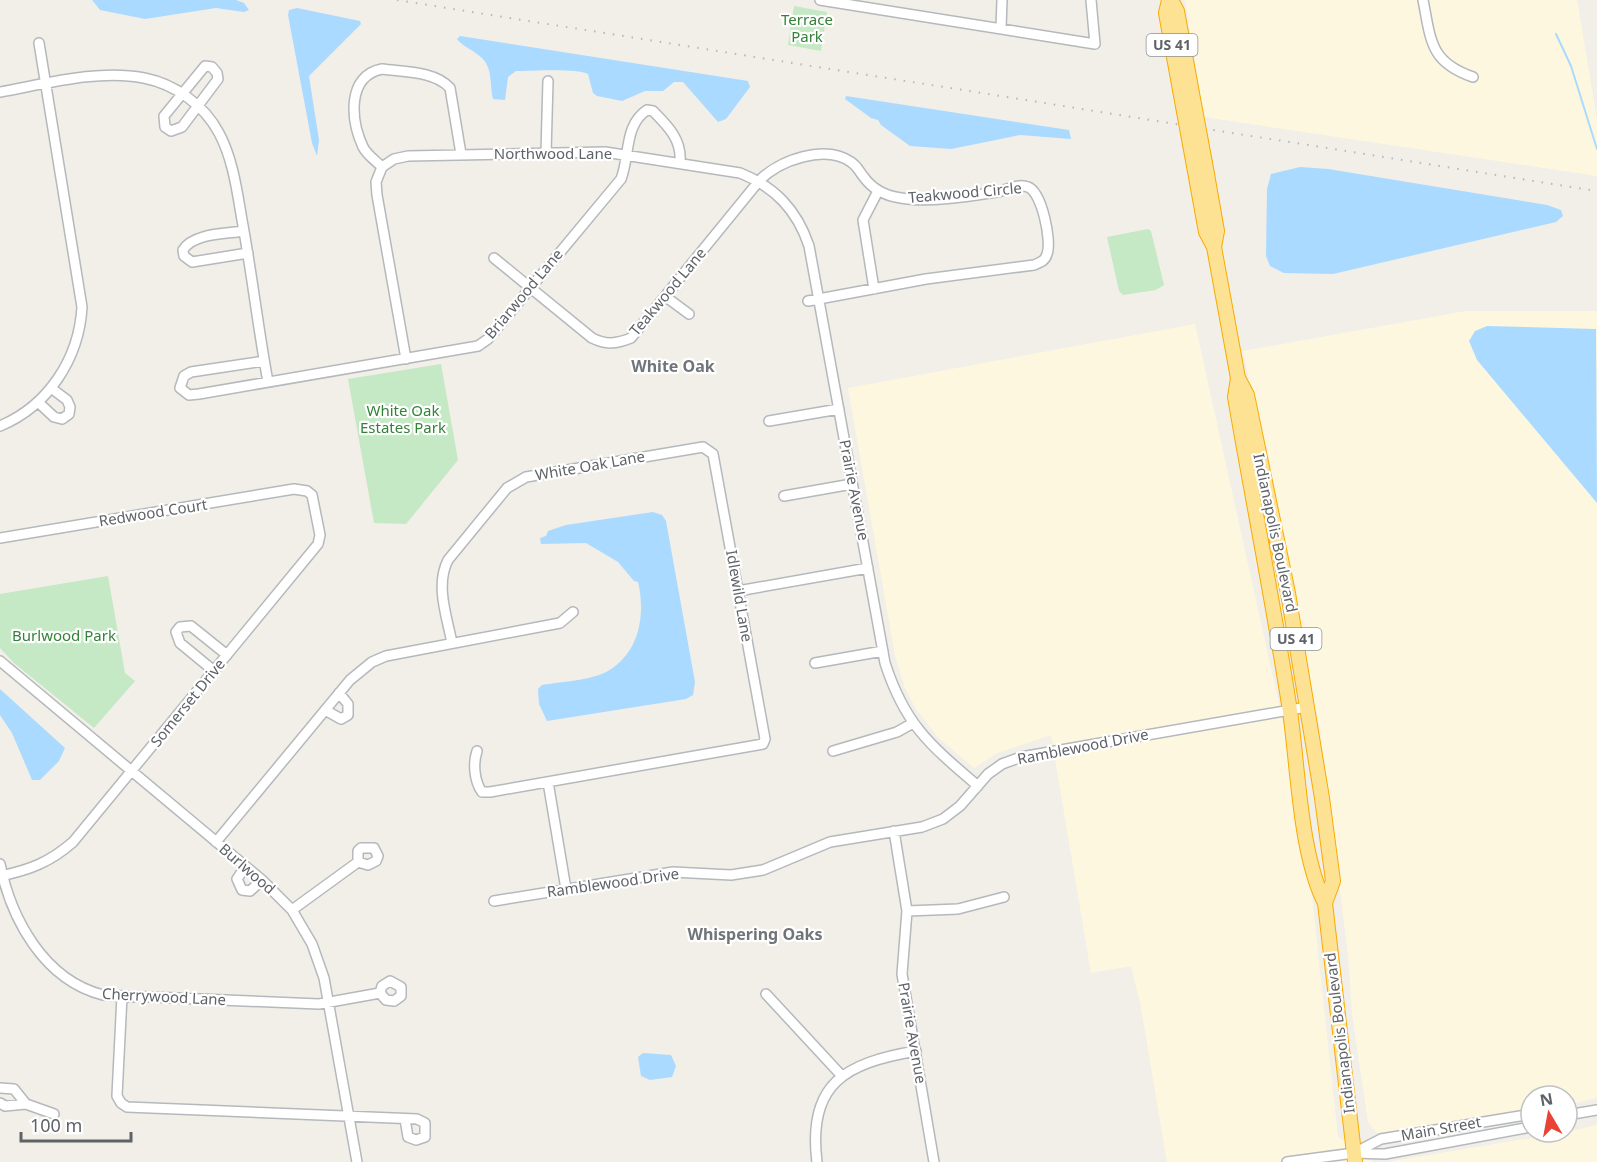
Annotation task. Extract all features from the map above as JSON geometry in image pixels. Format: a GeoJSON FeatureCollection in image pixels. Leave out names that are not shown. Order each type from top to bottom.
{"type":"FeatureCollection","features":[{"type":"Feature","properties":{"kind":"highway","name":"Indianapolis Boulevard"},"geometry":{"type":"LineString","coordinates":[[1170,0],[1177,11],[1186,89],[1199,164],[1217,231],[1214,247],[1238,378],[1246,395],[1288,592],[1333,881],[1325,903]]}},
{"type":"Feature","properties":{"kind":"highway","name":"Indianapolis Boulevard"},"geometry":{"type":"LineString","coordinates":[[1238,378],[1235,397],[1290,710],[1311,866],[1315,884],[1325,903],[1354,1157]]}},
{"type":"Feature","properties":{"kind":"street"},"geometry":{"type":"LineString","coordinates":[[820,0],[1095,44],[1091,0]]}},
{"type":"Feature","properties":{"kind":"street"},"geometry":{"type":"LineString","coordinates":[[1001,28],[1002,0]]}},
{"type":"Feature","properties":{"kind":"street"},"geometry":{"type":"LineString","coordinates":[[1423,0],[1434,50],[1442,62],[1453,70],[1473,77]]}},
{"type":"Feature","properties":{"kind":"street"},"geometry":{"type":"LineString","coordinates":[[0,426],[17,419],[39,403],[51,388],[77,341],[82,307],[39,43]]}},
{"type":"Feature","properties":{"kind":"street"},"geometry":{"type":"LineString","coordinates":[[205,66],[212,67],[217,73],[218,79],[199,106],[182,127],[171,131],[165,127],[164,116],[181,93],[205,66]]}},
{"type":"Feature","properties":{"kind":"street"},"geometry":{"type":"LineString","coordinates":[[406,359],[377,195],[376,182],[382,167],[364,148],[354,101],[356,88],[363,79],[374,71],[382,69],[434,77],[445,82],[450,88],[461,154]]}},
{"type":"Feature","properties":{"kind":"street"},"geometry":{"type":"LineString","coordinates":[[0,92],[111,75],[144,78],[166,84],[199,106],[218,131],[228,153],[248,253],[268,382]]}},
{"type":"Feature","properties":{"kind":"street"},"geometry":{"type":"LineString","coordinates":[[546,153],[548,81]]}},
{"type":"Feature","properties":{"kind":"street","name":"Briarwood Lane"},"geometry":{"type":"LineString","coordinates":[[264,361],[191,372],[184,376],[180,388],[189,395],[478,346],[488,339],[621,179],[629,135],[641,114],[647,110],[653,111],[679,142],[680,162]]}},
{"type":"Feature","properties":{"kind":"street","name":"Northwood Lane"},"geometry":{"type":"LineString","coordinates":[[382,167],[394,159],[408,156],[604,152],[740,173],[759,181]]}},
{"type":"Feature","properties":{"kind":"street"},"geometry":{"type":"LineString","coordinates":[[759,181],[782,164],[828,155],[849,160],[878,191],[863,220],[874,289]]}},
{"type":"Feature","properties":{"kind":"street","name":"Teakwood Lane"},"geometry":{"type":"LineString","coordinates":[[530,287],[592,338],[603,344],[618,343],[631,338],[759,181]]}},
{"type":"Feature","properties":{"kind":"street","name":"Prairie Avenue"},"geometry":{"type":"LineString","coordinates":[[759,181],[778,194],[803,228],[809,246],[883,651],[894,690],[927,742],[978,786]]}},
{"type":"Feature","properties":{"kind":"street","name":"Teakwood Circle"},"geometry":{"type":"LineString","coordinates":[[808,301],[1034,265],[1044,261],[1049,251],[1041,200],[1036,192],[1027,187],[912,200],[878,191]]}},
{"type":"Feature","properties":{"kind":"street"},"geometry":{"type":"LineString","coordinates":[[244,231],[187,243],[183,250],[184,256],[192,262],[248,253]]}},
{"type":"Feature","properties":{"kind":"street"},"geometry":{"type":"LineString","coordinates":[[494,258],[530,287]]}},
{"type":"Feature","properties":{"kind":"street"},"geometry":{"type":"LineString","coordinates":[[666,297],[689,314]]}},
{"type":"Feature","properties":{"kind":"street"},"geometry":{"type":"LineString","coordinates":[[39,403],[54,417],[62,419],[69,414],[70,406],[67,400],[51,388]]}},
{"type":"Feature","properties":{"kind":"street"},"geometry":{"type":"LineString","coordinates":[[770,421],[838,409]]}},
{"type":"Feature","properties":{"kind":"street","name":"White Oak Lane"},"geometry":{"type":"LineString","coordinates":[[452,643],[441,584],[442,571],[448,560],[516,481],[526,477],[691,449],[709,449]]}},
{"type":"Feature","properties":{"kind":"street","name":"Idlewild Lane"},"geometry":{"type":"LineString","coordinates":[[548,782],[763,744],[765,738],[713,454],[709,449]]}},
{"type":"Feature","properties":{"kind":"street"},"geometry":{"type":"LineString","coordinates":[[784,496],[852,484]]}},
{"type":"Feature","properties":{"kind":"street","name":"Redwood Court"},"geometry":{"type":"LineString","coordinates":[[0,538],[294,489],[307,491]]}},
{"type":"Feature","properties":{"kind":"street","name":"Somerset Drive"},"geometry":{"type":"LineString","coordinates":[[1,876],[34,868],[54,859],[73,842],[318,544],[320,535],[315,501],[307,491]]}},
{"type":"Feature","properties":{"kind":"street"},"geometry":{"type":"LineString","coordinates":[[738,591],[868,568]]}},
{"type":"Feature","properties":{"kind":"street"},"geometry":{"type":"LineString","coordinates":[[216,842],[339,693],[372,662],[399,652],[560,623],[573,612]]}},
{"type":"Feature","properties":{"kind":"street"},"geometry":{"type":"LineString","coordinates":[[214,671],[180,643],[176,632],[180,627],[191,626],[227,655]]}},
{"type":"Feature","properties":{"kind":"street"},"geometry":{"type":"LineString","coordinates":[[816,663],[883,651]]}},
{"type":"Feature","properties":{"kind":"street","name":"Burlwood"},"geometry":{"type":"LineString","coordinates":[[0,661],[131,773],[262,880],[292,910],[312,944],[324,978],[357,1162]]}},
{"type":"Feature","properties":{"kind":"street"},"geometry":{"type":"LineString","coordinates":[[325,710],[335,718],[341,719],[348,715],[348,704],[339,693]]}},
{"type":"Feature","properties":{"kind":"street","name":"Ramblewood Drive"},"geometry":{"type":"LineString","coordinates":[[494,901],[672,872],[731,875],[763,870],[831,842],[922,826],[943,819],[960,806],[1002,764],[1021,758],[1307,707]]}},
{"type":"Feature","properties":{"kind":"street"},"geometry":{"type":"LineString","coordinates":[[832,751],[897,732],[913,723]]}},
{"type":"Feature","properties":{"kind":"street"},"geometry":{"type":"LineString","coordinates":[[477,751],[474,760],[478,786],[482,792],[548,782],[567,889]]}},
{"type":"Feature","properties":{"kind":"street","name":"Prairie Avenue"},"geometry":{"type":"LineString","coordinates":[[894,831],[907,910],[902,974],[934,1162]]}},
{"type":"Feature","properties":{"kind":"street"},"geometry":{"type":"LineString","coordinates":[[292,910],[358,862]]}},
{"type":"Feature","properties":{"kind":"street","name":"Cherrywood Lane"},"geometry":{"type":"LineString","coordinates":[[0,864],[8,900],[35,949],[46,961],[80,987],[103,995],[328,1003],[380,993]]}},
{"type":"Feature","properties":{"kind":"street"},"geometry":{"type":"LineString","coordinates":[[245,867],[237,879],[242,890],[250,891],[262,880]]}},
{"type":"Feature","properties":{"kind":"street"},"geometry":{"type":"LineString","coordinates":[[907,910],[958,909],[1004,897]]}},
{"type":"Feature","properties":{"kind":"street"},"geometry":{"type":"LineString","coordinates":[[766,994],[841,1075]]}},
{"type":"Feature","properties":{"kind":"street"},"geometry":{"type":"LineString","coordinates":[[122,996],[117,1096],[127,1107],[405,1119]]}},
{"type":"Feature","properties":{"kind":"street"},"geometry":{"type":"LineString","coordinates":[[817,1162],[816,1120],[825,1096],[841,1075],[860,1064],[916,1050]]}},
{"type":"Feature","properties":{"kind":"street"},"geometry":{"type":"LineString","coordinates":[[0,1088],[14,1089],[26,1104]]}},
{"type":"Feature","properties":{"kind":"street"},"geometry":{"type":"LineString","coordinates":[[0,1103],[5,1106],[26,1104],[54,1114]]}},
{"type":"Feature","properties":{"kind":"street"},"geometry":{"type":"LineString","coordinates":[[1579,1113],[1597,1110]]}},
{"type":"Feature","properties":{"kind":"street","name":"Main Street"},"geometry":{"type":"LineString","coordinates":[[1354,1157],[1381,1139],[1519,1116]]}},
{"type":"Feature","properties":{"kind":"street","name":"Main Street"},"geometry":{"type":"LineString","coordinates":[[1287,1162],[1385,1154],[1519,1129]]}},
{"type":"Feature","properties":{"kind":"shaded area"},"geometry":{"type":"Polygon","coordinates":[[[1185,0],[1577,0],[1597,120],[1597,176],[1204,117],[1185,0]]]}},
{"type":"Feature","properties":{"kind":"shaded area"},"geometry":{"type":"Polygon","coordinates":[[[1466,311],[1597,311],[1597,1098],[1579,1102],[1579,1084],[1519,1084],[1519,1114],[1377,1133],[1368,1122],[1352,1014],[1348,955],[1319,722],[1309,688],[1273,488],[1243,351],[1466,311]]]}},
{"type":"Feature","properties":{"kind":"shaded area"},"geometry":{"type":"Polygon","coordinates":[[[1195,324],[1303,813],[1338,1137],[1373,1162],[1167,1162],[1140,1002],[1131,966],[1091,973],[1051,735],[997,753],[974,768],[938,737],[916,709],[905,688],[895,655],[848,388],[1195,324]]]}},
{"type":"Feature","properties":{"kind":"shaded area"},"geometry":{"type":"Polygon","coordinates":[[[1597,1125],[1597,1162],[1387,1162],[1519,1140],[1519,1144],[1579,1144],[1579,1129],[1597,1125]]]}},
{"type":"Feature","properties":{"kind":"green space","name":"Terrace Park"},"geometry":{"type":"Polygon","coordinates":[[[794,6],[827,12],[821,51],[788,45],[794,6]]]}},
{"type":"Feature","properties":{"kind":"green space"},"geometry":{"type":"Polygon","coordinates":[[[1148,229],[1151,231],[1164,285],[1156,290],[1123,295],[1119,291],[1107,237],[1148,229]]]}},
{"type":"Feature","properties":{"kind":"green space","name":"White Oak Estates Park"},"geometry":{"type":"Polygon","coordinates":[[[441,364],[458,460],[406,524],[374,523],[348,379],[441,364]]]}},
{"type":"Feature","properties":{"kind":"green space","name":"Burlwood Park"},"geometry":{"type":"Polygon","coordinates":[[[108,576],[125,673],[135,681],[94,728],[14,663],[0,648],[0,594],[108,576]]]}},
{"type":"Feature","properties":{"kind":"water"},"geometry":{"type":"Polygon","coordinates":[[[92,0],[236,0],[244,3],[249,10],[244,12],[216,8],[145,19],[100,10],[92,0]]]}},
{"type":"Feature","properties":{"kind":"water"},"geometry":{"type":"Polygon","coordinates":[[[297,8],[360,21],[361,24],[309,76],[319,140],[317,156],[312,143],[288,15],[289,10],[297,8]]]}},
{"type":"Feature","properties":{"kind":"water"},"geometry":{"type":"Polygon","coordinates":[[[460,36],[748,81],[750,87],[726,119],[718,122],[683,82],[674,82],[663,91],[645,91],[622,101],[597,96],[593,93],[588,74],[583,72],[516,71],[508,77],[505,100],[493,99],[490,74],[486,63],[457,39],[460,36]]]}},
{"type":"Feature","properties":{"kind":"water"},"geometry":{"type":"Polygon","coordinates":[[[846,96],[1069,130],[1071,139],[1020,135],[951,149],[910,146],[881,125],[878,120],[871,118],[845,99],[846,96]]]}},
{"type":"Feature","properties":{"kind":"water"},"geometry":{"type":"Polygon","coordinates":[[[1300,167],[1328,169],[1547,205],[1561,210],[1563,216],[1556,222],[1333,274],[1284,273],[1270,266],[1266,256],[1267,189],[1271,174],[1300,167]]]}},
{"type":"Feature","properties":{"kind":"water"},"geometry":{"type":"Polygon","coordinates":[[[1487,326],[1596,329],[1597,503],[1477,360],[1469,341],[1475,331],[1487,326]]]}},
{"type":"Feature","properties":{"kind":"water"},"geometry":{"type":"Polygon","coordinates":[[[653,512],[662,515],[666,521],[695,682],[693,695],[686,699],[547,721],[539,704],[538,689],[542,685],[589,678],[614,667],[623,659],[635,639],[639,628],[641,605],[638,582],[634,581],[618,562],[586,543],[541,544],[540,538],[546,536],[548,531],[566,525],[653,512]]]}},
{"type":"Feature","properties":{"kind":"water"},"geometry":{"type":"Polygon","coordinates":[[[0,689],[65,748],[59,761],[40,780],[32,780],[12,733],[0,715],[0,689]]]}},
{"type":"Feature","properties":{"kind":"water"},"geometry":{"type":"Polygon","coordinates":[[[643,1053],[671,1055],[676,1066],[672,1077],[650,1080],[641,1076],[638,1057],[643,1053]]]}},
{"type":"Feature","properties":{"kind":"waterway"},"geometry":{"type":"LineString","coordinates":[[1556,34],[1571,66],[1597,149]]}},
{"type":"Feature","properties":{"kind":"railway"},"geometry":{"type":"LineString","coordinates":[[397,0],[1597,191]]}},
{"type":"Feature","properties":{"kind":"district","name":"White Oak"},"geometry":{"type":"Point","coordinates":[673,366]}},
{"type":"Feature","properties":{"kind":"district","name":"Whispering Oaks"},"geometry":{"type":"Point","coordinates":[755,934]}}]}
